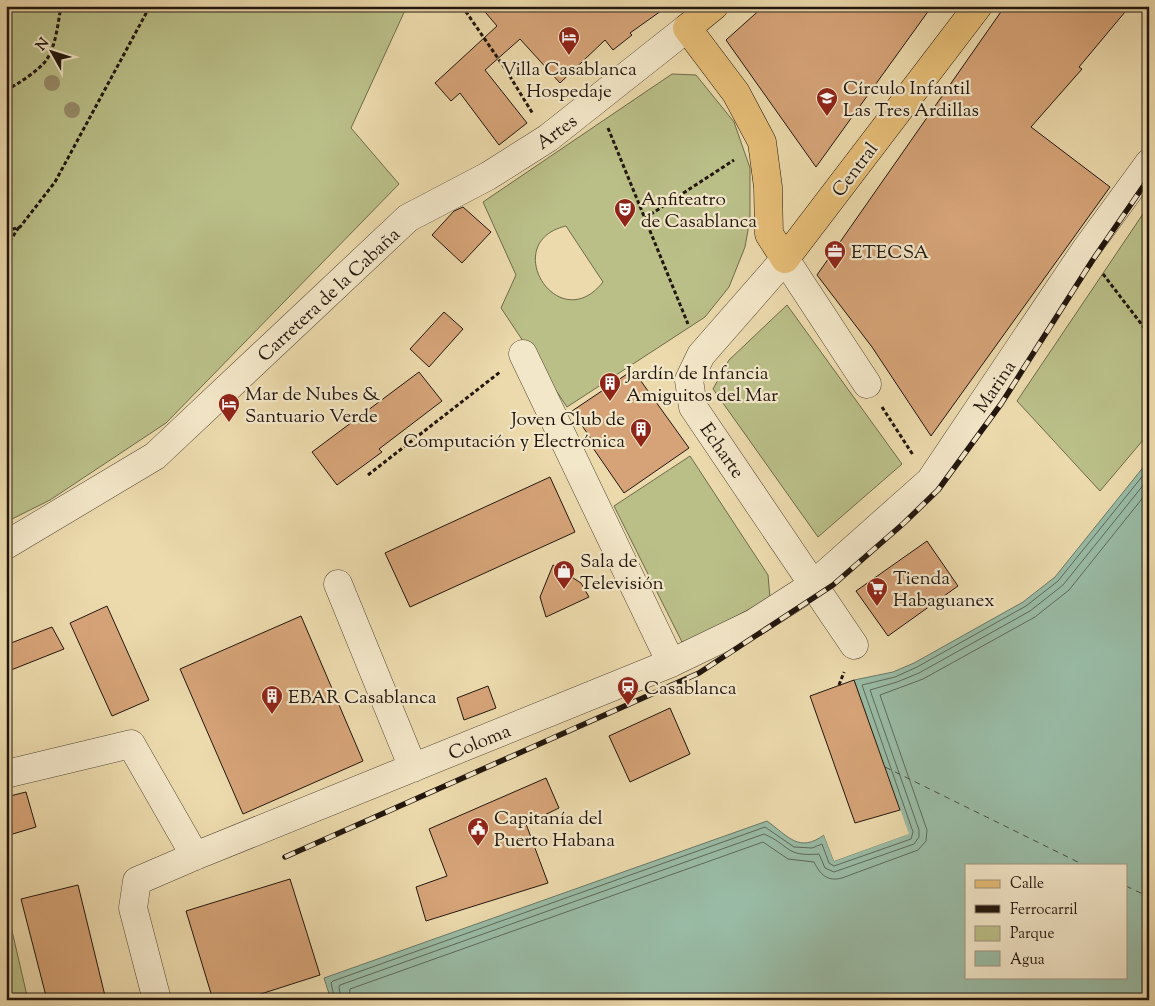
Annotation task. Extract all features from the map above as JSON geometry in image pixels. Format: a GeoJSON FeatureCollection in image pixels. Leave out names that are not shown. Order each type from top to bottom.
{"type":"FeatureCollection","features":[{"type":"Feature","properties":{"kind":"main road","name":"Artes"},"geometry":{"type":"LineString","coordinates":[[687,28],[714,6]]}},
{"type":"Feature","properties":{"kind":"main road","name":"Central"},"geometry":{"type":"LineString","coordinates":[[785,259],[978,6]]}},
{"type":"Feature","properties":{"kind":"main road"},"geometry":{"type":"LineString","coordinates":[[687,28],[736,93],[762,142],[768,187],[769,234],[785,259]]}},
{"type":"Feature","properties":{"kind":"street","name":"Artes"},"geometry":{"type":"LineString","coordinates":[[408,218],[488,176],[548,138],[687,28]]}},
{"type":"Feature","properties":{"kind":"street","name":"Marina"},"geometry":{"type":"LineString","coordinates":[[813,585],[930,480],[1086,249],[1149,163]]}},
{"type":"Feature","properties":{"kind":"street","name":"Carretera de la Cabaña"},"geometry":{"type":"LineString","coordinates":[[6,546],[155,456],[408,218]]}},
{"type":"Feature","properties":{"kind":"street"},"geometry":{"type":"LineString","coordinates":[[747,302],[769,234]]}},
{"type":"Feature","properties":{"kind":"street","name":"Echarte"},"geometry":{"type":"LineString","coordinates":[[785,259],[701,355],[689,380],[693,407],[854,645]]}},
{"type":"Feature","properties":{"kind":"street"},"geometry":{"type":"LineString","coordinates":[[785,259],[867,384]]}},
{"type":"Feature","properties":{"kind":"street"},"geometry":{"type":"LineString","coordinates":[[523,354],[670,663]]}},
{"type":"Feature","properties":{"kind":"street"},"geometry":{"type":"LineString","coordinates":[[338,584],[413,768]]}},
{"type":"Feature","properties":{"kind":"street","name":"Coloma"},"geometry":{"type":"LineString","coordinates":[[157,1000],[133,908],[137,881],[670,663],[754,623],[813,585]]}},
{"type":"Feature","properties":{"kind":"street"},"geometry":{"type":"LineString","coordinates":[[6,774],[131,744],[195,856]]}},
{"type":"Feature","properties":{"kind":"path"},"geometry":{"type":"LineString","coordinates":[[6,90],[16,86],[47,60],[56,32],[61,6]]}},
{"type":"Feature","properties":{"kind":"path"},"geometry":{"type":"LineString","coordinates":[[6,247],[55,182],[150,6]]}},
{"type":"Feature","properties":{"kind":"path"},"geometry":{"type":"LineString","coordinates":[[462,6],[506,70],[548,138]]}},
{"type":"Feature","properties":{"kind":"path"},"geometry":{"type":"LineString","coordinates":[[597,100],[701,355]]}},
{"type":"Feature","properties":{"kind":"path"},"geometry":{"type":"LineString","coordinates":[[646,218],[762,142]]}},
{"type":"Feature","properties":{"kind":"path"},"geometry":{"type":"LineString","coordinates":[[6,231],[20,226]]}},
{"type":"Feature","properties":{"kind":"path"},"geometry":{"type":"LineString","coordinates":[[1086,249],[1092,261],[1149,334]]}},
{"type":"Feature","properties":{"kind":"path"},"geometry":{"type":"LineString","coordinates":[[368,475],[523,354]]}},
{"type":"Feature","properties":{"kind":"path"},"geometry":{"type":"LineString","coordinates":[[867,384],[930,480]]}},
{"type":"Feature","properties":{"kind":"green space"},"geometry":{"type":"Polygon","coordinates":[[[6,6],[407,6],[351,128],[399,184],[166,423],[50,500],[6,522],[6,6]]]}},
{"type":"Feature","properties":{"kind":"green space"},"geometry":{"type":"Polygon","coordinates":[[[672,74],[696,75],[734,122],[750,168],[750,219],[745,247],[729,287],[705,317],[567,407],[501,308],[516,275],[483,202],[672,74]],[[566,226],[546,235],[537,250],[536,266],[542,281],[554,294],[569,300],[586,297],[603,282],[566,226]]]}},
{"type":"Feature","properties":{"kind":"green space"},"geometry":{"type":"Polygon","coordinates":[[[1149,205],[1149,433],[1100,491],[1017,401],[1149,205]]]}},
{"type":"Feature","properties":{"kind":"green space"},"geometry":{"type":"Polygon","coordinates":[[[787,305],[902,464],[818,537],[713,389],[729,360],[787,305]]]}},
{"type":"Feature","properties":{"kind":"green space"},"geometry":{"type":"Polygon","coordinates":[[[690,456],[768,575],[770,598],[705,633],[682,642],[614,506],[690,456]]]}},
{"type":"Feature","properties":{"kind":"green space"},"geometry":{"type":"Polygon","coordinates":[[[6,905],[28,1000],[6,1000],[6,905]]]}},
{"type":"Feature","properties":{"kind":"water"},"geometry":{"type":"Polygon","coordinates":[[[1149,460],[1149,1000],[331,1000],[324,978],[767,821],[794,841],[801,843],[808,843],[824,835],[834,861],[908,834],[854,680],[893,672],[914,663],[1023,602],[1055,577],[1149,460]]]}},
{"type":"Feature","properties":{"kind":"pier"},"geometry":{"type":"Polygon","coordinates":[[[854,680],[909,834],[834,861],[824,835],[826,834],[835,858],[906,833],[854,680]]]}},
{"type":"Feature","properties":{"kind":"building"},"geometry":{"type":"Polygon","coordinates":[[[480,6],[668,6],[630,33],[632,35],[613,50],[605,40],[560,83],[520,39],[485,70],[527,123],[499,145],[460,93],[451,101],[435,83],[497,26],[480,6]]]}},
{"type":"Feature","properties":{"kind":"building"},"geometry":{"type":"Polygon","coordinates":[[[764,6],[932,6],[816,167],[726,40],[764,6]]]}},
{"type":"Feature","properties":{"kind":"building"},"geometry":{"type":"Polygon","coordinates":[[[1005,6],[1130,6],[1079,67],[1082,69],[1031,127],[1110,187],[931,436],[872,347],[817,275],[1005,6]]]}},
{"type":"Feature","properties":{"kind":"building"},"geometry":{"type":"Polygon","coordinates":[[[463,207],[491,232],[462,263],[432,235],[454,211],[463,207]]]}},
{"type":"Feature","properties":{"kind":"building"},"geometry":{"type":"Polygon","coordinates":[[[444,312],[463,329],[429,367],[410,349],[444,312]]]}},
{"type":"Feature","properties":{"kind":"building"},"geometry":{"type":"Polygon","coordinates":[[[633,370],[689,448],[624,493],[593,448],[596,446],[572,411],[633,370]]]}},
{"type":"Feature","properties":{"kind":"building"},"geometry":{"type":"Polygon","coordinates":[[[419,372],[442,401],[379,449],[382,452],[337,485],[312,452],[419,372]]]}},
{"type":"Feature","properties":{"kind":"building"},"geometry":{"type":"Polygon","coordinates":[[[550,477],[575,532],[410,607],[385,553],[550,477]]]}},
{"type":"Feature","properties":{"kind":"building"},"geometry":{"type":"Polygon","coordinates":[[[927,541],[958,586],[888,636],[856,591],[927,541]]]}},
{"type":"Feature","properties":{"kind":"building","name":"Sala de Televisión"},"geometry":{"type":"Polygon","coordinates":[[[553,565],[581,583],[589,597],[546,617],[540,597],[553,565]]]}},
{"type":"Feature","properties":{"kind":"building"},"geometry":{"type":"Polygon","coordinates":[[[107,606],[149,700],[112,716],[70,623],[107,606]]]}},
{"type":"Feature","properties":{"kind":"building","name":"EBAR Casablanca"},"geometry":{"type":"Polygon","coordinates":[[[301,616],[363,761],[243,814],[180,669],[301,616]]]}},
{"type":"Feature","properties":{"kind":"building"},"geometry":{"type":"Polygon","coordinates":[[[52,627],[64,649],[6,672],[6,645],[52,627]]]}},
{"type":"Feature","properties":{"kind":"building"},"geometry":{"type":"Polygon","coordinates":[[[854,680],[900,810],[855,823],[810,696],[854,680]]]}},
{"type":"Feature","properties":{"kind":"building"},"geometry":{"type":"Polygon","coordinates":[[[488,686],[496,708],[464,720],[457,698],[488,686]]]}},
{"type":"Feature","properties":{"kind":"building"},"geometry":{"type":"Polygon","coordinates":[[[670,708],[690,754],[630,782],[609,736],[670,708]]]}},
{"type":"Feature","properties":{"kind":"building"},"geometry":{"type":"Polygon","coordinates":[[[546,778],[559,808],[526,824],[548,883],[426,921],[416,887],[447,876],[429,829],[546,778]]]}},
{"type":"Feature","properties":{"kind":"building"},"geometry":{"type":"Polygon","coordinates":[[[26,792],[36,827],[6,836],[6,797],[26,792]]]}},
{"type":"Feature","properties":{"kind":"building"},"geometry":{"type":"Polygon","coordinates":[[[290,879],[320,975],[242,1000],[213,1000],[186,911],[290,879]]]}},
{"type":"Feature","properties":{"kind":"building"},"geometry":{"type":"Polygon","coordinates":[[[78,885],[106,1000],[47,1000],[21,899],[78,885]]]}},
{"type":"Feature","properties":{"kind":"ferry route"},"geometry":{"type":"LineString","coordinates":[[885,767],[1082,864]]}},
{"type":"Feature","properties":{"kind":"ferry route"},"geometry":{"type":"LineString","coordinates":[[1128,887],[1149,897]]}},
{"type":"Feature","properties":{"kind":"railway"},"geometry":{"type":"LineString","coordinates":[[285,857],[699,673],[833,585],[904,523],[938,490],[1001,404],[1092,261],[1149,178]]}},
{"type":"Feature","properties":{"kind":"place","name":"Villa Casablanca Hospedaje"},"geometry":{"type":"Point","coordinates":[569,56]}},
{"type":"Feature","properties":{"kind":"place","name":"Círculo Infantil Las Tres Ardillas"},"geometry":{"type":"Point","coordinates":[827,117]}},
{"type":"Feature","properties":{"kind":"place","name":"Anfiteatro de Casablanca"},"geometry":{"type":"Point","coordinates":[625,228]}},
{"type":"Feature","properties":{"kind":"place","name":"ETECSA"},"geometry":{"type":"Point","coordinates":[835,270]}},
{"type":"Feature","properties":{"kind":"place","name":"Jardín de Infancia Amiguitos del Mar"},"geometry":{"type":"Point","coordinates":[610,402]}},
{"type":"Feature","properties":{"kind":"place","name":"Mar de Nubes & Santuario Verde"},"geometry":{"type":"Point","coordinates":[229,423]}},
{"type":"Feature","properties":{"kind":"place","name":"Joven Club de Computación y Electrónica"},"geometry":{"type":"Point","coordinates":[641,448]}},
{"type":"Feature","properties":{"kind":"place","name":"Sala de Televisión"},"geometry":{"type":"Point","coordinates":[564,590]}},
{"type":"Feature","properties":{"kind":"place","name":"Tienda Habaguanex"},"geometry":{"type":"Point","coordinates":[877,607]}},
{"type":"Feature","properties":{"kind":"place","name":"Casablanca"},"geometry":{"type":"Point","coordinates":[628,706]}},
{"type":"Feature","properties":{"kind":"place","name":"EBAR Casablanca"},"geometry":{"type":"Point","coordinates":[272,715]}},
{"type":"Feature","properties":{"kind":"place","name":"Capitanía del Puerto Habana"},"geometry":{"type":"Point","coordinates":[478,847]}}]}
